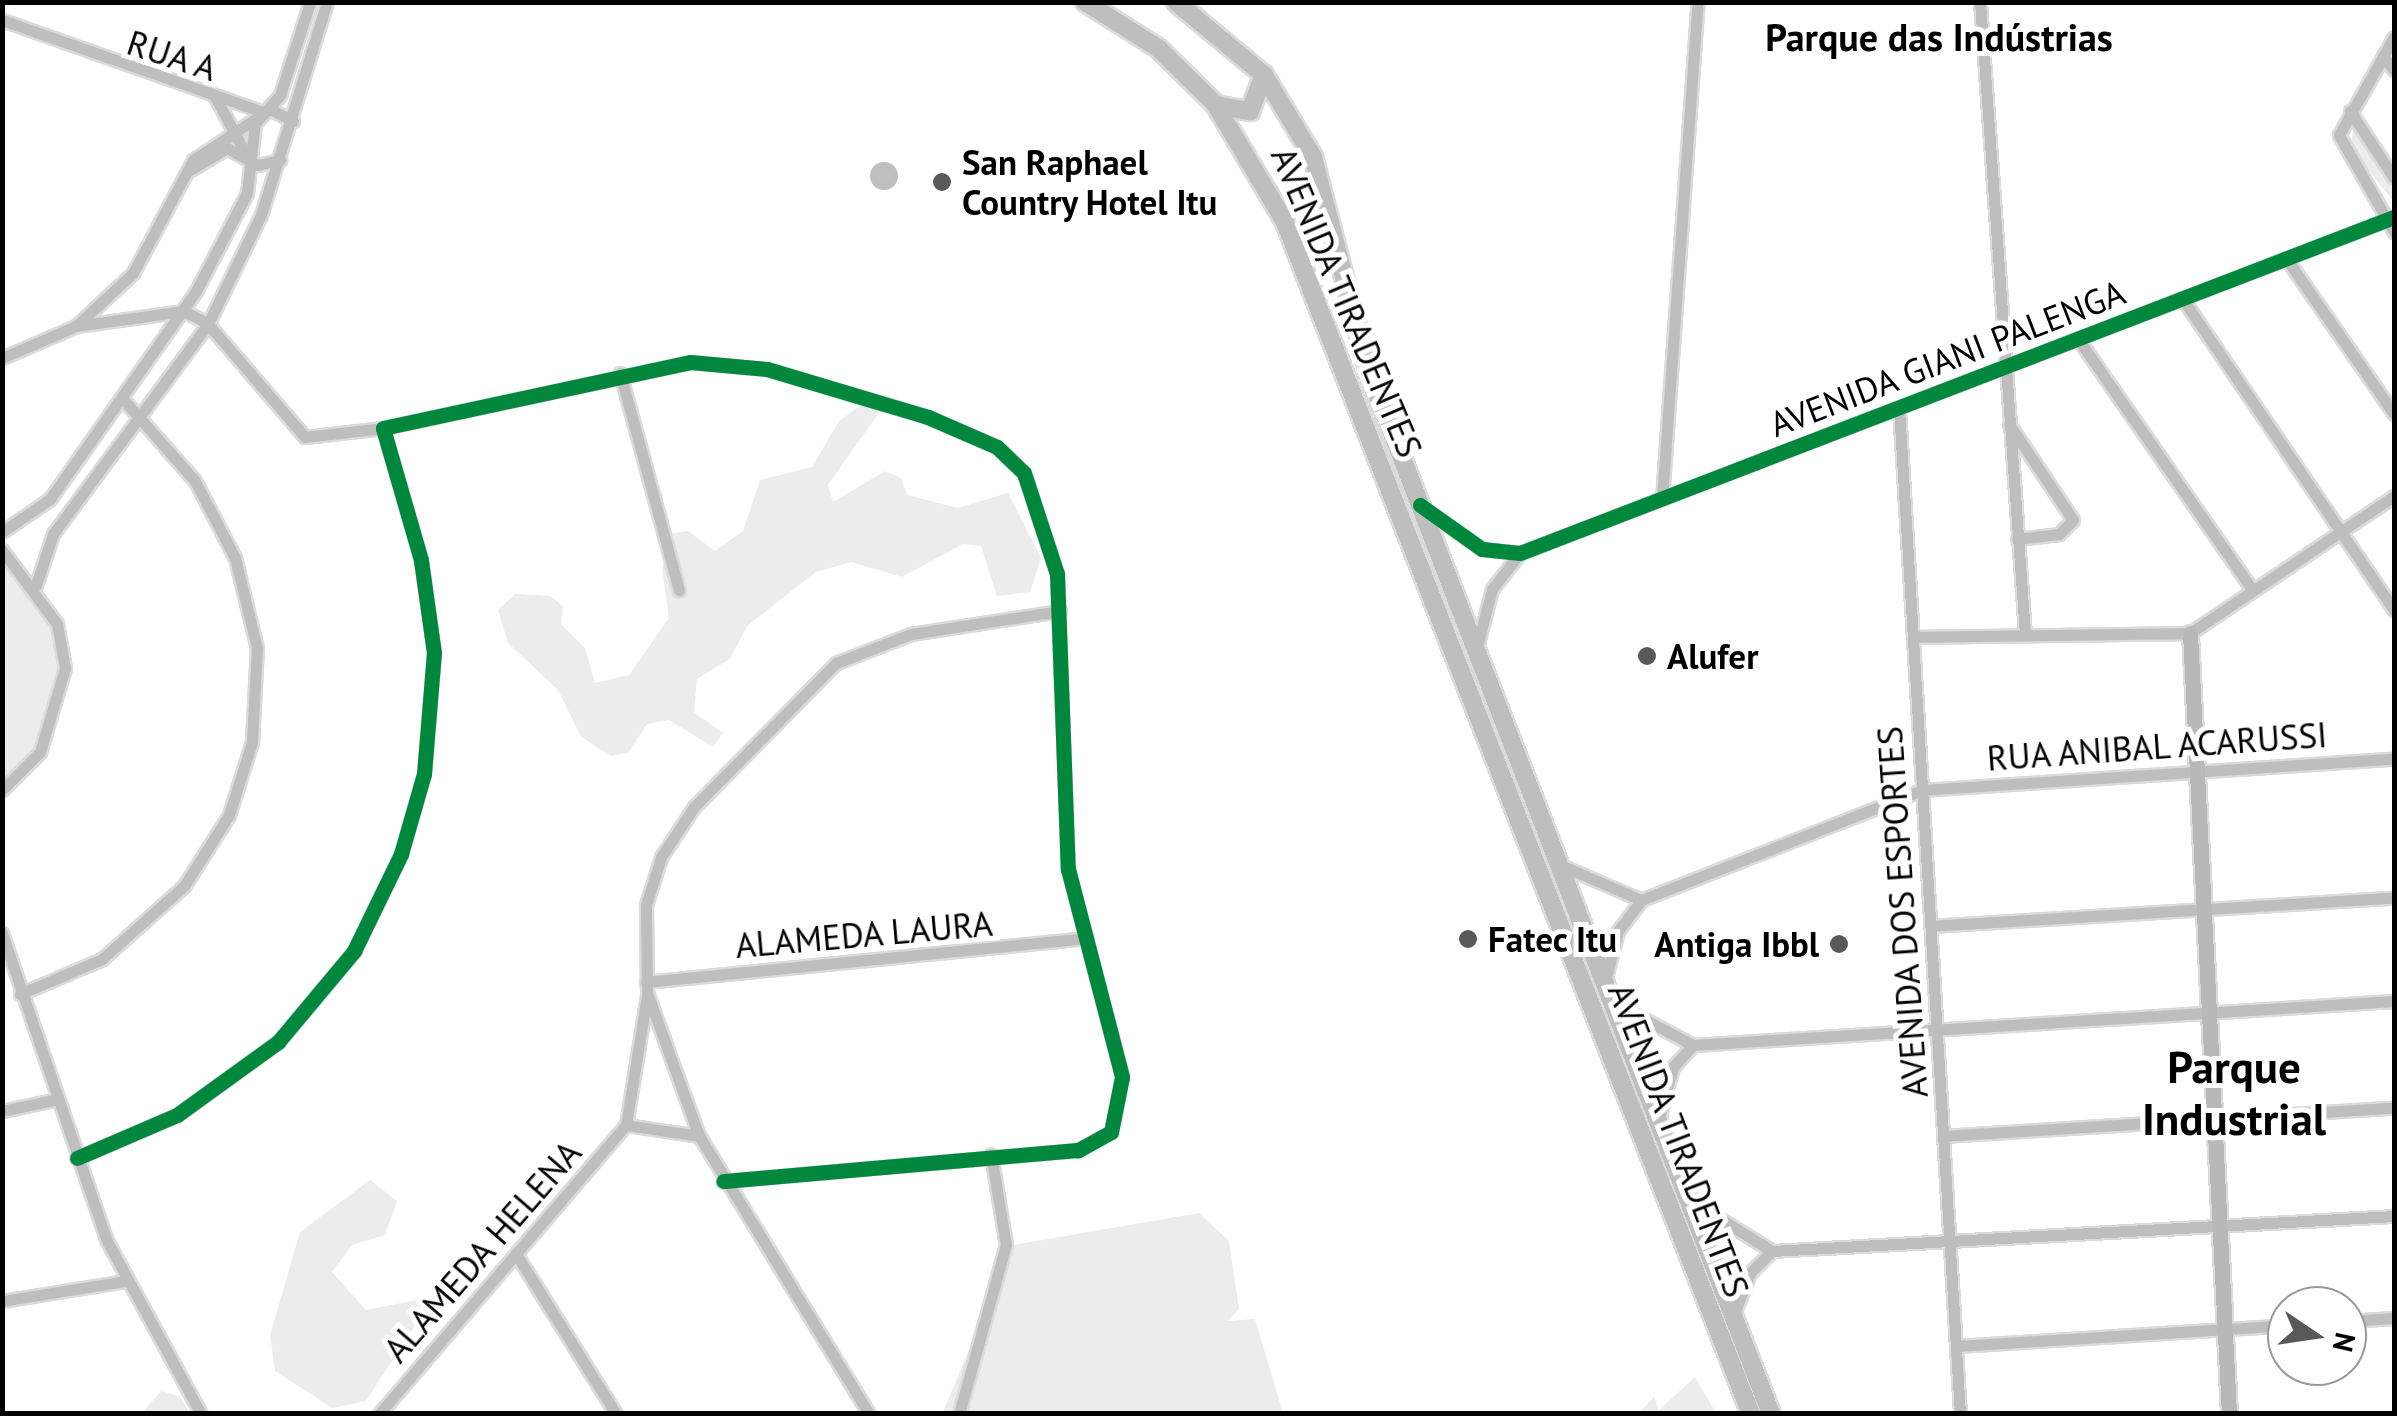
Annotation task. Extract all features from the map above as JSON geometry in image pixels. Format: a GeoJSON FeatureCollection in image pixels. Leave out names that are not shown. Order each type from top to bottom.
{"type":"FeatureCollection","features":[{"type":"Feature","properties":{"kind":"main road","name":"AVENIDA TIRADENTES"},"geometry":{"type":"LineString","coordinates":[[1085,2],[1158,48],[1214,104],[1260,171],[1304,268],[1751,1414]]}},
{"type":"Feature","properties":{"kind":"main road","name":"AVENIDA TIRADENTES"},"geometry":{"type":"LineString","coordinates":[[1176,2],[1264,75],[1312,157],[1368,370],[1771,1414]]}},
{"type":"Feature","properties":{"kind":"main road"},"geometry":{"type":"LineString","coordinates":[[1214,104],[1250,111],[1264,75]]}},
{"type":"Feature","properties":{"kind":"street"},"geometry":{"type":"LineString","coordinates":[[2,532],[50,498],[184,311],[247,193],[255,123],[270,110],[310,2]]}},
{"type":"Feature","properties":{"kind":"street"},"geometry":{"type":"LineString","coordinates":[[36,585],[53,534],[208,324],[280,160],[327,2]]}},
{"type":"Feature","properties":{"kind":"street"},"geometry":{"type":"LineString","coordinates":[[1662,499],[1698,2]]}},
{"type":"Feature","properties":{"kind":"street"},"geometry":{"type":"LineString","coordinates":[[1980,2],[2024,634]]}},
{"type":"Feature","properties":{"kind":"street","name":"RUA A"},"geometry":{"type":"LineString","coordinates":[[2,20],[215,96],[246,112],[270,110],[293,121]]}},
{"type":"Feature","properties":{"kind":"street"},"geometry":{"type":"LineString","coordinates":[[2394,37],[2350,111],[2340,142],[2390,219],[2394,232]]}},
{"type":"Feature","properties":{"kind":"street"},"geometry":{"type":"LineString","coordinates":[[2383,56],[2394,70]]}},
{"type":"Feature","properties":{"kind":"street"},"geometry":{"type":"LineString","coordinates":[[215,96],[251,162]]}},
{"type":"Feature","properties":{"kind":"street"},"geometry":{"type":"LineString","coordinates":[[76,326],[133,273],[186,172],[233,131],[270,110]]}},
{"type":"Feature","properties":{"kind":"street"},"geometry":{"type":"LineString","coordinates":[[2350,111],[2394,178]]}},
{"type":"Feature","properties":{"kind":"street"},"geometry":{"type":"LineString","coordinates":[[186,172],[227,148],[251,162],[280,160]]}},
{"type":"Feature","properties":{"kind":"street","name":"AVENIDA GIANI PALENGA"},"geometry":{"type":"LineString","coordinates":[[1520,553],[2390,219]]}},
{"type":"Feature","properties":{"kind":"street"},"geometry":{"type":"LineString","coordinates":[[2288,261],[2394,414]]}},
{"type":"Feature","properties":{"kind":"street"},"geometry":{"type":"LineString","coordinates":[[2184,300],[2394,610]]}},
{"type":"Feature","properties":{"kind":"street"},"geometry":{"type":"LineString","coordinates":[[2,358],[76,326],[184,311],[208,324],[305,437],[383,428],[620,373],[690,362],[767,369],[997,447],[1024,474],[1037,507],[1060,611],[1060,788],[1087,938],[1122,1077],[1119,1116],[1078,1150],[991,1154],[723,1181]]}},
{"type":"Feature","properties":{"kind":"street"},"geometry":{"type":"LineString","coordinates":[[2078,339],[2252,589]]}},
{"type":"Feature","properties":{"kind":"street"},"geometry":{"type":"LineString","coordinates":[[620,373],[679,590]]}},
{"type":"Feature","properties":{"kind":"street"},"geometry":{"type":"LineString","coordinates":[[20,994],[102,959],[184,886],[230,816],[252,742],[257,648],[235,558],[195,481],[122,398]]}},
{"type":"Feature","properties":{"kind":"street","name":"AVENIDA DOS ESPORTES"},"geometry":{"type":"LineString","coordinates":[[1899,408],[1960,1414]]}},
{"type":"Feature","properties":{"kind":"street"},"geometry":{"type":"LineString","coordinates":[[2009,424],[2073,520],[2059,534],[2017,540]]}},
{"type":"Feature","properties":{"kind":"street"},"geometry":{"type":"LineString","coordinates":[[77,1158],[177,1115],[278,1042],[354,952],[401,854],[424,774],[434,653],[422,560],[383,428]]}},
{"type":"Feature","properties":{"kind":"street"},"geometry":{"type":"LineString","coordinates":[[1914,638],[2190,633],[2394,496]]}},
{"type":"Feature","properties":{"kind":"street"},"geometry":{"type":"LineString","coordinates":[[1420,506],[1482,548],[1520,553],[1492,590],[1476,652]]}},
{"type":"Feature","properties":{"kind":"street"},"geometry":{"type":"LineString","coordinates":[[2,550],[36,585],[62,653],[59,712],[40,752],[2,790]]}},
{"type":"Feature","properties":{"kind":"street"},"geometry":{"type":"LineString","coordinates":[[869,1414],[723,1181],[699,1136],[647,987],[646,904],[667,846],[825,674],[878,642],[1060,611]]}},
{"type":"Feature","properties":{"kind":"street"},"geometry":{"type":"LineString","coordinates":[[2190,633],[2191,770],[2229,1414]]}},
{"type":"Feature","properties":{"kind":"street","name":"RUA ANIBAL ACARUSSI"},"geometry":{"type":"LineString","coordinates":[[1641,900],[1922,790],[2394,759]]}},
{"type":"Feature","properties":{"kind":"street"},"geometry":{"type":"LineString","coordinates":[[1558,864],[1641,900],[1618,930],[1608,992],[1693,1045],[2394,1001]]}},
{"type":"Feature","properties":{"kind":"street"},"geometry":{"type":"LineString","coordinates":[[1931,926],[2394,898]]}},
{"type":"Feature","properties":{"kind":"street"},"geometry":{"type":"LineString","coordinates":[[2,934],[53,1100],[125,1282],[202,1414]]}},
{"type":"Feature","properties":{"kind":"street","name":"ALAMEDA LAURA"},"geometry":{"type":"LineString","coordinates":[[647,987],[1087,938]]}},
{"type":"Feature","properties":{"kind":"street","name":"ALAMEDA HELENA"},"geometry":{"type":"LineString","coordinates":[[380,1414],[626,1125],[647,987]]}},
{"type":"Feature","properties":{"kind":"street"},"geometry":{"type":"LineString","coordinates":[[1658,1122],[1673,1067],[1693,1045]]}},
{"type":"Feature","properties":{"kind":"street"},"geometry":{"type":"LineString","coordinates":[[2,1111],[53,1100]]}},
{"type":"Feature","properties":{"kind":"street"},"geometry":{"type":"LineString","coordinates":[[1944,1136],[2394,1108]]}},
{"type":"Feature","properties":{"kind":"street","name":"ALAMEDA HELENA"},"geometry":{"type":"LineString","coordinates":[[626,1125],[699,1136]]}},
{"type":"Feature","properties":{"kind":"street"},"geometry":{"type":"LineString","coordinates":[[959,1414],[1006,1245],[991,1154]]}},
{"type":"Feature","properties":{"kind":"street"},"geometry":{"type":"LineString","coordinates":[[1685,1196],[1772,1251],[2394,1216]]}},
{"type":"Feature","properties":{"kind":"street"},"geometry":{"type":"LineString","coordinates":[[1732,1319],[1750,1273],[1772,1251]]}},
{"type":"Feature","properties":{"kind":"street"},"geometry":{"type":"LineString","coordinates":[[516,1254],[616,1414]]}},
{"type":"Feature","properties":{"kind":"street"},"geometry":{"type":"LineString","coordinates":[[2,1301],[125,1282]]}},
{"type":"Feature","properties":{"kind":"street"},"geometry":{"type":"LineString","coordinates":[[2367,1320],[2394,1318]]}},
{"type":"Feature","properties":{"kind":"street"},"geometry":{"type":"LineString","coordinates":[[1957,1346],[2267,1326]]}},
{"type":"Feature","properties":{"kind":"shaded area"},"geometry":{"type":"Polygon","coordinates":[[[2353,128],[2394,189],[2394,202],[2351,148],[2353,128]]]}},
{"type":"Feature","properties":{"kind":"shaded area"},"geometry":{"type":"Polygon","coordinates":[[[884,162],[894,166],[898,176],[894,186],[884,190],[874,186],[870,176],[874,166],[884,162]]]}},
{"type":"Feature","properties":{"kind":"shaded area"},"geometry":{"type":"Polygon","coordinates":[[[868,400],[881,410],[828,485],[833,502],[885,471],[901,478],[907,495],[958,508],[1008,493],[1041,558],[1030,592],[997,596],[981,546],[963,544],[902,577],[851,562],[816,572],[747,626],[730,659],[697,679],[694,712],[723,733],[713,747],[669,720],[647,724],[628,753],[611,756],[581,737],[558,690],[508,643],[498,610],[515,594],[550,596],[563,606],[561,624],[585,648],[595,683],[629,675],[669,618],[662,568],[671,534],[688,531],[715,551],[743,531],[760,480],[812,467],[839,421],[868,400]]]}},
{"type":"Feature","properties":{"kind":"shaded area"},"geometry":{"type":"Polygon","coordinates":[[[2,559],[52,626],[59,668],[36,750],[2,784],[2,559]]]}},
{"type":"Feature","properties":{"kind":"shaded area"},"geometry":{"type":"Polygon","coordinates":[[[370,1180],[397,1201],[385,1235],[352,1245],[332,1272],[366,1310],[417,1300],[423,1313],[366,1401],[332,1408],[275,1371],[270,1335],[300,1232],[370,1180]]]}},
{"type":"Feature","properties":{"kind":"shaded area"},"geometry":{"type":"Polygon","coordinates":[[[1199,1213],[1229,1241],[1239,1309],[1228,1321],[1255,1319],[1283,1413],[942,1414],[1013,1245],[1199,1213]]]}},
{"type":"Feature","properties":{"kind":"shaded area"},"geometry":{"type":"Polygon","coordinates":[[[1695,1377],[1716,1413],[1639,1413],[1654,1397],[1659,1410],[1695,1377]]]}},
{"type":"Feature","properties":{"kind":"shaded area"},"geometry":{"type":"Polygon","coordinates":[[[161,1391],[179,1396],[190,1413],[142,1413],[161,1391]]]}},
{"type":"Feature","properties":{"kind":"cycle path"},"geometry":{"type":"LineString","coordinates":[[1420,505],[1482,549],[1520,553],[2394,217]]}},
{"type":"Feature","properties":{"kind":"cycle path"},"geometry":{"type":"LineString","coordinates":[[77,1158],[177,1115],[278,1042],[354,951],[401,854],[424,774],[434,653],[421,560],[383,428],[690,362],[767,369],[928,417],[997,447],[1024,473],[1057,574],[1068,869],[1122,1077],[1111,1132],[1078,1150],[723,1181]]}},
{"type":"Feature","properties":{"kind":"place","name":"San Raphael Country Hotel Itu"},"geometry":{"type":"Point","coordinates":[942,182]}},
{"type":"Feature","properties":{"kind":"place","name":"Alufer"},"geometry":{"type":"Point","coordinates":[1647,656]}},
{"type":"Feature","properties":{"kind":"place","name":"Fatec Itu"},"geometry":{"type":"Point","coordinates":[1468,939]}},
{"type":"Feature","properties":{"kind":"place","name":"Antiga Ibbl"},"geometry":{"type":"Point","coordinates":[1839,944]}},
{"type":"Feature","properties":{"kind":"district","name":"Parque das Indústrias"},"geometry":{"type":"Point","coordinates":[1939,37]}},
{"type":"Feature","properties":{"kind":"district","name":"Parque Industrial"},"geometry":{"type":"Point","coordinates":[2234,1093]}}]}
